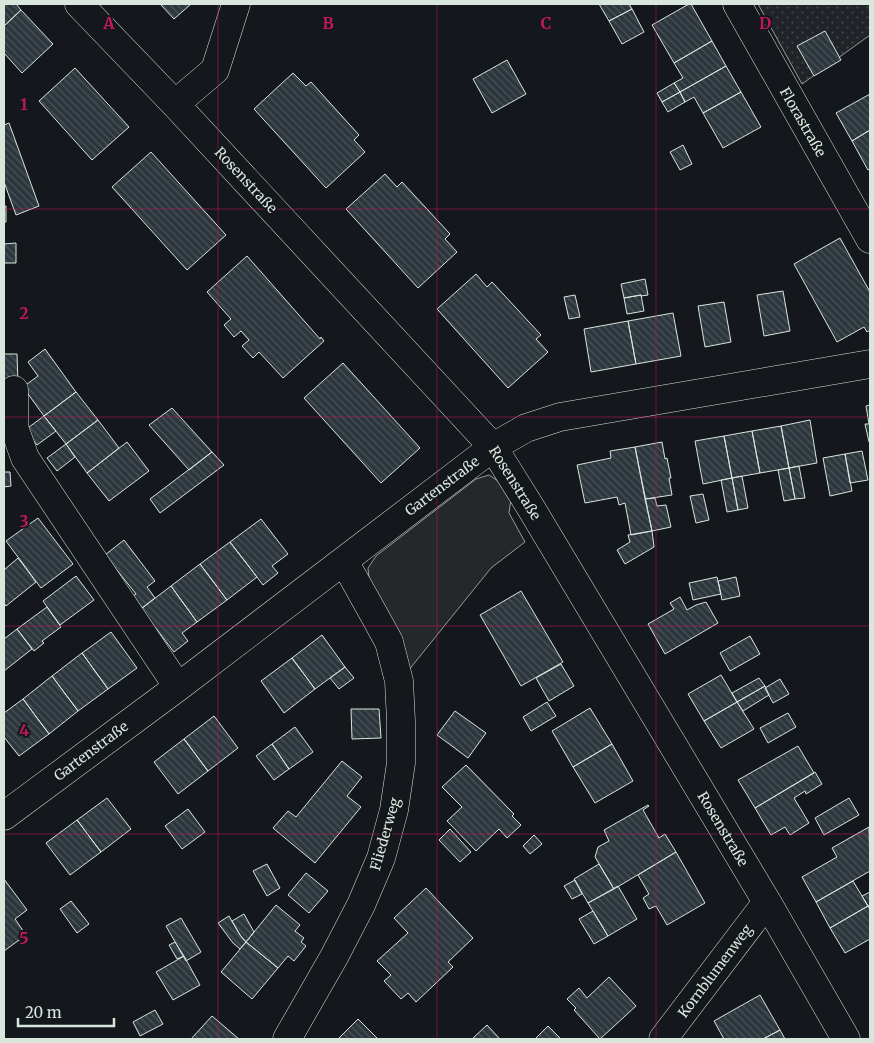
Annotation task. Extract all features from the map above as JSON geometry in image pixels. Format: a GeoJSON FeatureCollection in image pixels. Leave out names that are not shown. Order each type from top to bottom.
{"type":"FeatureCollection","features":[{"type":"Feature","properties":{"kind":"street","name":"Rosenstraße"},"geometry":{"type":"LineString","coordinates":[[79,4],[175,104],[493,447],[537,517],[767,902],[846,1039]]}},
{"type":"Feature","properties":{"kind":"street"},"geometry":{"type":"LineString","coordinates":[[175,104],[216,70],[236,4]]}},
{"type":"Feature","properties":{"kind":"street","name":"Florastraße"},"geometry":{"type":"LineString","coordinates":[[737,4],[870,240]]}},
{"type":"Feature","properties":{"kind":"street","name":"Gartenstraße"},"geometry":{"type":"LineString","coordinates":[[4,816],[178,687],[493,447],[526,428],[560,417],[870,364]]}},
{"type":"Feature","properties":{"kind":"street"},"geometry":{"type":"LineString","coordinates":[[14,390],[14,427],[25,458],[178,687]]}},
{"type":"Feature","properties":{"kind":"street","name":"Fliederweg"},"geometry":{"type":"LineString","coordinates":[[287,1039],[362,905],[381,858],[394,810],[401,763],[401,721],[398,682],[389,642],[344,561]]}},
{"type":"Feature","properties":{"kind":"street","name":"Kornblumenweg"},"geometry":{"type":"LineString","coordinates":[[663,1039],[767,902]]}},
{"type":"Feature","properties":{"kind":"shaded area"},"geometry":{"type":"Polygon","coordinates":[[[758,4],[870,4],[870,35],[802,84],[758,4]]]}},
{"type":"Feature","properties":{"kind":"shaded area"},"geometry":{"type":"Polygon","coordinates":[[[489,475],[501,483],[511,499],[509,513],[525,542],[491,568],[404,676],[369,578],[368,568],[376,556],[476,479],[489,475]]]}},
{"type":"Feature","properties":{"kind":"building"},"geometry":{"type":"Polygon","coordinates":[[[4,4],[16,4],[21,10],[4,26],[4,4]]]}},
{"type":"Feature","properties":{"kind":"building"},"geometry":{"type":"Polygon","coordinates":[[[160,4],[191,4],[174,19],[160,4]]]}},
{"type":"Feature","properties":{"kind":"building"},"geometry":{"type":"Polygon","coordinates":[[[599,4],[629,4],[632,9],[609,21],[599,4]]]}},
{"type":"Feature","properties":{"kind":"building"},"geometry":{"type":"Polygon","coordinates":[[[691,4],[712,41],[674,63],[652,25],[691,4]]]}},
{"type":"Feature","properties":{"kind":"building"},"geometry":{"type":"Polygon","coordinates":[[[632,9],[644,32],[622,44],[609,21],[632,9]]]}},
{"type":"Feature","properties":{"kind":"building"},"geometry":{"type":"Polygon","coordinates":[[[21,10],[53,44],[22,73],[4,53],[4,26],[21,10]]]}},
{"type":"Feature","properties":{"kind":"building"},"geometry":{"type":"Polygon","coordinates":[[[825,31],[841,60],[814,76],[797,46],[825,31]]]}},
{"type":"Feature","properties":{"kind":"building"},"geometry":{"type":"Polygon","coordinates":[[[712,41],[726,66],[680,92],[674,83],[683,78],[674,63],[712,41]]]}},
{"type":"Feature","properties":{"kind":"building"},"geometry":{"type":"Polygon","coordinates":[[[507,60],[526,94],[492,113],[473,79],[507,60]]]}},
{"type":"Feature","properties":{"kind":"building"},"geometry":{"type":"Polygon","coordinates":[[[726,66],[741,92],[703,113],[694,97],[685,102],[680,92],[726,66]]]}},
{"type":"Feature","properties":{"kind":"building"},"geometry":{"type":"Polygon","coordinates":[[[75,68],[129,127],[92,160],[39,101],[75,68]]]}},
{"type":"Feature","properties":{"kind":"building"},"geometry":{"type":"Polygon","coordinates":[[[293,73],[306,86],[311,82],[359,135],[354,140],[365,152],[326,188],[254,109],[293,73]]]}},
{"type":"Feature","properties":{"kind":"building"},"geometry":{"type":"Polygon","coordinates":[[[674,83],[680,92],[662,102],[657,93],[674,83]]]}},
{"type":"Feature","properties":{"kind":"building"},"geometry":{"type":"Polygon","coordinates":[[[680,92],[685,102],[668,112],[662,102],[680,92]]]}},
{"type":"Feature","properties":{"kind":"building"},"geometry":{"type":"Polygon","coordinates":[[[741,92],[761,127],[723,148],[703,113],[741,92]]]}},
{"type":"Feature","properties":{"kind":"building"},"geometry":{"type":"Polygon","coordinates":[[[870,94],[870,130],[852,141],[836,113],[870,94]]]}},
{"type":"Feature","properties":{"kind":"building"},"geometry":{"type":"Polygon","coordinates":[[[9,123],[39,206],[16,215],[4,182],[4,125],[9,123]]]}},
{"type":"Feature","properties":{"kind":"building"},"geometry":{"type":"Polygon","coordinates":[[[870,130],[870,169],[868,170],[852,141],[870,130]]]}},
{"type":"Feature","properties":{"kind":"building"},"geometry":{"type":"Polygon","coordinates":[[[683,145],[692,164],[680,170],[670,152],[683,145]]]}},
{"type":"Feature","properties":{"kind":"building"},"geometry":{"type":"Polygon","coordinates":[[[151,152],[226,235],[187,270],[112,187],[151,152]]]}},
{"type":"Feature","properties":{"kind":"building"},"geometry":{"type":"Polygon","coordinates":[[[385,174],[397,187],[402,182],[450,234],[445,239],[457,252],[418,288],[346,209],[385,174]]]}},
{"type":"Feature","properties":{"kind":"building"},"geometry":{"type":"Polygon","coordinates":[[[4,206],[6,206],[6,222],[4,222],[4,206]]]}},
{"type":"Feature","properties":{"kind":"building"},"geometry":{"type":"Polygon","coordinates":[[[840,238],[870,292],[870,330],[867,332],[864,327],[837,342],[794,264],[840,238]]]}},
{"type":"Feature","properties":{"kind":"building"},"geometry":{"type":"Polygon","coordinates":[[[16,243],[16,263],[4,263],[4,244],[16,243]]]}},
{"type":"Feature","properties":{"kind":"building"},"geometry":{"type":"Polygon","coordinates":[[[247,256],[320,339],[321,337],[324,341],[283,378],[259,352],[253,358],[242,346],[249,340],[241,331],[234,337],[224,325],[231,319],[207,292],[247,256]]]}},
{"type":"Feature","properties":{"kind":"building"},"geometry":{"type":"Polygon","coordinates":[[[476,274],[487,287],[492,282],[541,335],[536,339],[548,352],[508,388],[437,309],[476,274]]]}},
{"type":"Feature","properties":{"kind":"building"},"geometry":{"type":"Polygon","coordinates":[[[645,279],[648,295],[624,298],[621,284],[645,279]]]}},
{"type":"Feature","properties":{"kind":"building"},"geometry":{"type":"Polygon","coordinates":[[[783,291],[790,331],[764,336],[757,295],[783,291]]]}},
{"type":"Feature","properties":{"kind":"building"},"geometry":{"type":"Polygon","coordinates":[[[575,295],[580,317],[569,319],[564,297],[575,295]]]}},
{"type":"Feature","properties":{"kind":"building"},"geometry":{"type":"Polygon","coordinates":[[[641,295],[644,311],[627,314],[624,298],[641,295]]]}},
{"type":"Feature","properties":{"kind":"building"},"geometry":{"type":"Polygon","coordinates":[[[724,302],[731,342],[705,347],[698,306],[724,302]]]}},
{"type":"Feature","properties":{"kind":"building"},"geometry":{"type":"Polygon","coordinates":[[[673,313],[681,356],[636,364],[628,321],[673,313]]]}},
{"type":"Feature","properties":{"kind":"building"},"geometry":{"type":"Polygon","coordinates":[[[628,321],[636,364],[591,372],[584,329],[628,321]]]}},
{"type":"Feature","properties":{"kind":"building"},"geometry":{"type":"Polygon","coordinates":[[[45,349],[76,392],[44,416],[23,387],[38,376],[28,362],[45,349]]]}},
{"type":"Feature","properties":{"kind":"building"},"geometry":{"type":"Polygon","coordinates":[[[4,354],[17,354],[18,384],[4,384],[4,354]]]}},
{"type":"Feature","properties":{"kind":"building"},"geometry":{"type":"Polygon","coordinates":[[[343,363],[420,448],[381,483],[304,398],[343,363]]]}},
{"type":"Feature","properties":{"kind":"building"},"geometry":{"type":"Polygon","coordinates":[[[76,392],[98,420],[66,444],[44,416],[76,392]]]}},
{"type":"Feature","properties":{"kind":"building"},"geometry":{"type":"Polygon","coordinates":[[[870,405],[869,442],[865,424],[869,424],[866,406],[870,405]]]}},
{"type":"Feature","properties":{"kind":"building"},"geometry":{"type":"Polygon","coordinates":[[[172,408],[212,452],[189,470],[149,425],[172,408]]]}},
{"type":"Feature","properties":{"kind":"building"},"geometry":{"type":"Polygon","coordinates":[[[44,416],[56,431],[37,445],[25,430],[44,416]]]}},
{"type":"Feature","properties":{"kind":"building"},"geometry":{"type":"Polygon","coordinates":[[[98,420],[119,448],[87,473],[66,444],[98,420]]]}},
{"type":"Feature","properties":{"kind":"building"},"geometry":{"type":"Polygon","coordinates":[[[810,420],[817,463],[789,468],[781,426],[810,420]]]}},
{"type":"Feature","properties":{"kind":"building"},"geometry":{"type":"Polygon","coordinates":[[[781,426],[789,468],[760,473],[752,431],[781,426]]]}},
{"type":"Feature","properties":{"kind":"building"},"geometry":{"type":"Polygon","coordinates":[[[752,431],[760,473],[732,478],[724,436],[752,431]]]}},
{"type":"Feature","properties":{"kind":"building"},"geometry":{"type":"Polygon","coordinates":[[[724,436],[732,478],[703,484],[695,441],[724,436]]]}},
{"type":"Feature","properties":{"kind":"building"},"geometry":{"type":"Polygon","coordinates":[[[127,442],[149,471],[109,501],[87,473],[127,442]]]}},
{"type":"Feature","properties":{"kind":"building"},"geometry":{"type":"Polygon","coordinates":[[[662,442],[671,478],[669,478],[672,495],[645,499],[635,447],[662,442]]]}},
{"type":"Feature","properties":{"kind":"building"},"geometry":{"type":"Polygon","coordinates":[[[66,444],[75,457],[57,471],[47,458],[66,444]]]}},
{"type":"Feature","properties":{"kind":"building"},"geometry":{"type":"Polygon","coordinates":[[[635,447],[652,531],[631,535],[625,503],[619,505],[617,497],[585,503],[577,465],[611,458],[610,451],[635,447]]]}},
{"type":"Feature","properties":{"kind":"building"},"geometry":{"type":"Polygon","coordinates":[[[862,451],[868,480],[850,483],[845,454],[862,451]]]}},
{"type":"Feature","properties":{"kind":"building"},"geometry":{"type":"Polygon","coordinates":[[[212,452],[224,465],[160,513],[150,499],[212,452]]]}},
{"type":"Feature","properties":{"kind":"building"},"geometry":{"type":"Polygon","coordinates":[[[845,454],[852,491],[830,496],[823,458],[845,454]]]}},
{"type":"Feature","properties":{"kind":"building"},"geometry":{"type":"Polygon","coordinates":[[[799,466],[805,498],[795,499],[789,468],[799,466]]]}},
{"type":"Feature","properties":{"kind":"building"},"geometry":{"type":"Polygon","coordinates":[[[789,468],[795,499],[784,501],[778,470],[789,468]]]}},
{"type":"Feature","properties":{"kind":"building"},"geometry":{"type":"Polygon","coordinates":[[[4,472],[10,472],[11,486],[4,487],[4,472]]]}},
{"type":"Feature","properties":{"kind":"building"},"geometry":{"type":"Polygon","coordinates":[[[742,476],[748,508],[738,510],[732,478],[742,476]]]}},
{"type":"Feature","properties":{"kind":"building"},"geometry":{"type":"Polygon","coordinates":[[[732,478],[738,510],[727,512],[721,480],[732,478]]]}},
{"type":"Feature","properties":{"kind":"building"},"geometry":{"type":"Polygon","coordinates":[[[703,494],[709,520],[696,523],[690,496],[703,494]]]}},
{"type":"Feature","properties":{"kind":"building"},"geometry":{"type":"Polygon","coordinates":[[[655,498],[657,506],[666,505],[671,527],[652,531],[645,499],[655,498]]]}},
{"type":"Feature","properties":{"kind":"building"},"geometry":{"type":"Polygon","coordinates":[[[38,518],[73,564],[41,588],[6,541],[38,518]]]}},
{"type":"Feature","properties":{"kind":"building"},"geometry":{"type":"Polygon","coordinates":[[[261,519],[288,554],[272,566],[278,573],[263,585],[230,542],[261,519]]]}},
{"type":"Feature","properties":{"kind":"building"},"geometry":{"type":"Polygon","coordinates":[[[652,531],[654,547],[625,564],[617,550],[630,542],[628,535],[652,531]]]}},
{"type":"Feature","properties":{"kind":"building"},"geometry":{"type":"Polygon","coordinates":[[[124,540],[155,581],[147,587],[155,598],[142,608],[133,596],[136,594],[105,555],[124,540]]]}},
{"type":"Feature","properties":{"kind":"building"},"geometry":{"type":"Polygon","coordinates":[[[230,542],[257,577],[227,600],[200,564],[230,542]]]}},
{"type":"Feature","properties":{"kind":"building"},"geometry":{"type":"Polygon","coordinates":[[[18,558],[36,582],[6,606],[4,603],[4,570],[18,558]]]}},
{"type":"Feature","properties":{"kind":"building"},"geometry":{"type":"Polygon","coordinates":[[[200,564],[227,600],[197,622],[171,586],[200,564]]]}},
{"type":"Feature","properties":{"kind":"building"},"geometry":{"type":"Polygon","coordinates":[[[76,576],[94,600],[60,625],[43,601],[76,576]]]}},
{"type":"Feature","properties":{"kind":"building"},"geometry":{"type":"Polygon","coordinates":[[[717,577],[721,594],[693,600],[689,583],[717,577]]]}},
{"type":"Feature","properties":{"kind":"building"},"geometry":{"type":"Polygon","coordinates":[[[736,577],[740,596],[722,600],[718,581],[736,577]]]}},
{"type":"Feature","properties":{"kind":"building"},"geometry":{"type":"Polygon","coordinates":[[[171,586],[197,622],[182,633],[188,641],[174,652],[141,609],[171,586]]]}},
{"type":"Feature","properties":{"kind":"building"},"geometry":{"type":"Polygon","coordinates":[[[521,591],[563,662],[521,686],[480,615],[521,591]]]}},
{"type":"Feature","properties":{"kind":"building"},"geometry":{"type":"Polygon","coordinates":[[[680,597],[687,610],[706,602],[718,623],[665,654],[648,624],[674,609],[670,603],[680,597]]]}},
{"type":"Feature","properties":{"kind":"building"},"geometry":{"type":"Polygon","coordinates":[[[47,607],[61,627],[42,641],[44,643],[34,651],[17,629],[47,607]]]}},
{"type":"Feature","properties":{"kind":"building"},"geometry":{"type":"Polygon","coordinates":[[[17,629],[32,649],[4,671],[4,639],[17,629]]]}},
{"type":"Feature","properties":{"kind":"building"},"geometry":{"type":"Polygon","coordinates":[[[111,632],[137,668],[108,689],[82,653],[111,632]]]}},
{"type":"Feature","properties":{"kind":"building"},"geometry":{"type":"Polygon","coordinates":[[[322,635],[345,667],[315,689],[292,658],[322,635]]]}},
{"type":"Feature","properties":{"kind":"building"},"geometry":{"type":"Polygon","coordinates":[[[750,636],[760,654],[730,671],[720,653],[750,636]]]}},
{"type":"Feature","properties":{"kind":"building"},"geometry":{"type":"Polygon","coordinates":[[[82,653],[108,689],[78,711],[52,676],[82,653]]]}},
{"type":"Feature","properties":{"kind":"building"},"geometry":{"type":"Polygon","coordinates":[[[292,658],[315,689],[284,713],[261,681],[292,658]]]}},
{"type":"Feature","properties":{"kind":"building"},"geometry":{"type":"Polygon","coordinates":[[[561,664],[574,686],[549,701],[536,678],[561,664]]]}},
{"type":"Feature","properties":{"kind":"building"},"geometry":{"type":"Polygon","coordinates":[[[345,667],[354,678],[339,689],[330,678],[345,667]]]}},
{"type":"Feature","properties":{"kind":"building"},"geometry":{"type":"Polygon","coordinates":[[[721,675],[737,702],[704,721],[688,694],[721,675]]]}},
{"type":"Feature","properties":{"kind":"building"},"geometry":{"type":"Polygon","coordinates":[[[52,676],[78,711],[49,734],[23,699],[52,676]]]}},
{"type":"Feature","properties":{"kind":"building"},"geometry":{"type":"Polygon","coordinates":[[[759,678],[765,686],[737,702],[732,693],[759,678]]]}},
{"type":"Feature","properties":{"kind":"building"},"geometry":{"type":"Polygon","coordinates":[[[780,679],[789,694],[773,703],[765,688],[780,679]]]}},
{"type":"Feature","properties":{"kind":"building"},"geometry":{"type":"Polygon","coordinates":[[[765,686],[769,695],[743,711],[737,702],[765,686]]]}},
{"type":"Feature","properties":{"kind":"building"},"geometry":{"type":"Polygon","coordinates":[[[23,699],[49,734],[19,756],[4,737],[4,713],[23,699]]]}},
{"type":"Feature","properties":{"kind":"building"},"geometry":{"type":"Polygon","coordinates":[[[547,702],[556,716],[531,731],[523,717],[547,702]]]}},
{"type":"Feature","properties":{"kind":"building"},"geometry":{"type":"Polygon","coordinates":[[[737,702],[754,729],[721,748],[704,721],[737,702]]]}},
{"type":"Feature","properties":{"kind":"building"},"geometry":{"type":"Polygon","coordinates":[[[590,708],[612,744],[573,767],[552,731],[590,708]]]}},
{"type":"Feature","properties":{"kind":"building"},"geometry":{"type":"Polygon","coordinates":[[[351,709],[379,709],[381,738],[352,739],[351,709]]]}},
{"type":"Feature","properties":{"kind":"building"},"geometry":{"type":"Polygon","coordinates":[[[455,711],[486,733],[468,758],[437,735],[455,711]]]}},
{"type":"Feature","properties":{"kind":"building"},"geometry":{"type":"Polygon","coordinates":[[[788,713],[796,727],[768,743],[760,728],[788,713]]]}},
{"type":"Feature","properties":{"kind":"building"},"geometry":{"type":"Polygon","coordinates":[[[214,716],[238,748],[208,771],[184,739],[214,716]]]}},
{"type":"Feature","properties":{"kind":"building"},"geometry":{"type":"Polygon","coordinates":[[[295,727],[313,752],[289,769],[272,744],[295,727]]]}},
{"type":"Feature","properties":{"kind":"building"},"geometry":{"type":"Polygon","coordinates":[[[184,739],[208,771],[178,794],[154,762],[184,739]]]}},
{"type":"Feature","properties":{"kind":"building"},"geometry":{"type":"Polygon","coordinates":[[[272,744],[289,769],[274,780],[256,756],[272,744]]]}},
{"type":"Feature","properties":{"kind":"building"},"geometry":{"type":"Polygon","coordinates":[[[612,744],[633,781],[595,803],[573,767],[612,744]]]}},
{"type":"Feature","properties":{"kind":"building"},"geometry":{"type":"Polygon","coordinates":[[[798,746],[814,773],[755,808],[738,780],[798,746]]]}},
{"type":"Feature","properties":{"kind":"building"},"geometry":{"type":"Polygon","coordinates":[[[342,761],[362,777],[347,796],[361,807],[315,863],[273,828],[288,811],[296,817],[342,761]]]}},
{"type":"Feature","properties":{"kind":"building"},"geometry":{"type":"Polygon","coordinates":[[[466,765],[514,814],[512,816],[521,825],[507,838],[499,829],[476,851],[447,821],[462,807],[442,787],[466,765]]]}},
{"type":"Feature","properties":{"kind":"building"},"geometry":{"type":"Polygon","coordinates":[[[815,772],[822,784],[806,794],[805,791],[794,798],[809,823],[790,835],[785,827],[771,835],[755,808],[815,772]]]}},
{"type":"Feature","properties":{"kind":"building"},"geometry":{"type":"Polygon","coordinates":[[[107,798],[131,829],[101,852],[77,820],[107,798]]]}},
{"type":"Feature","properties":{"kind":"building"},"geometry":{"type":"Polygon","coordinates":[[[849,798],[859,815],[824,835],[815,818],[849,798]]]}},
{"type":"Feature","properties":{"kind":"building"},"geometry":{"type":"Polygon","coordinates":[[[648,805],[643,810],[659,838],[665,834],[676,852],[614,889],[595,857],[598,847],[609,841],[604,830],[648,805]]]}},
{"type":"Feature","properties":{"kind":"building"},"geometry":{"type":"Polygon","coordinates":[[[188,809],[205,832],[182,849],[165,826],[188,809]]]}},
{"type":"Feature","properties":{"kind":"building"},"geometry":{"type":"Polygon","coordinates":[[[77,820],[101,852],[70,875],[46,843],[77,820]]]}},
{"type":"Feature","properties":{"kind":"building"},"geometry":{"type":"Polygon","coordinates":[[[869,827],[870,871],[816,902],[802,877],[837,857],[832,848],[869,827]]]}},
{"type":"Feature","properties":{"kind":"building"},"geometry":{"type":"Polygon","coordinates":[[[450,829],[471,852],[460,862],[439,840],[450,829]]]}},
{"type":"Feature","properties":{"kind":"building"},"geometry":{"type":"Polygon","coordinates":[[[534,835],[542,844],[530,854],[523,846],[534,835]]]}},
{"type":"Feature","properties":{"kind":"building"},"geometry":{"type":"Polygon","coordinates":[[[676,852],[705,903],[667,925],[656,906],[649,909],[643,898],[649,894],[638,875],[676,852]]]}},
{"type":"Feature","properties":{"kind":"building"},"geometry":{"type":"Polygon","coordinates":[[[267,864],[280,888],[267,896],[253,871],[267,864]]]}},
{"type":"Feature","properties":{"kind":"building"},"geometry":{"type":"Polygon","coordinates":[[[599,864],[614,889],[588,903],[574,879],[599,864]]]}},
{"type":"Feature","properties":{"kind":"building"},"geometry":{"type":"Polygon","coordinates":[[[306,873],[328,891],[309,913],[288,895],[306,873]]]}},
{"type":"Feature","properties":{"kind":"building"},"geometry":{"type":"Polygon","coordinates":[[[4,879],[27,910],[15,919],[26,935],[4,951],[4,879]]]}},
{"type":"Feature","properties":{"kind":"building"},"geometry":{"type":"Polygon","coordinates":[[[575,880],[582,894],[572,899],[564,886],[575,880]]]}},
{"type":"Feature","properties":{"kind":"building"},"geometry":{"type":"Polygon","coordinates":[[[853,881],[868,906],[830,928],[816,902],[853,881]]]}},
{"type":"Feature","properties":{"kind":"building"},"geometry":{"type":"Polygon","coordinates":[[[618,886],[637,919],[608,936],[588,903],[618,886]]]}},
{"type":"Feature","properties":{"kind":"building"},"geometry":{"type":"Polygon","coordinates":[[[426,888],[473,938],[448,962],[453,967],[416,1002],[408,993],[401,999],[384,981],[391,975],[377,961],[408,933],[394,918],[426,888]]]}},
{"type":"Feature","properties":{"kind":"building"},"geometry":{"type":"Polygon","coordinates":[[[870,892],[870,905],[868,906],[862,896],[870,892]]]}},
{"type":"Feature","properties":{"kind":"building"},"geometry":{"type":"Polygon","coordinates":[[[71,901],[89,924],[77,933],[60,909],[71,901]]]}},
{"type":"Feature","properties":{"kind":"building"},"geometry":{"type":"Polygon","coordinates":[[[276,905],[300,925],[295,931],[304,938],[301,942],[306,946],[294,961],[288,956],[278,968],[246,942],[276,905]]]}},
{"type":"Feature","properties":{"kind":"building"},"geometry":{"type":"Polygon","coordinates":[[[868,906],[870,910],[870,939],[845,953],[830,928],[868,906]]]}},
{"type":"Feature","properties":{"kind":"building"},"geometry":{"type":"Polygon","coordinates":[[[593,911],[608,936],[594,944],[579,919],[593,911]]]}},
{"type":"Feature","properties":{"kind":"building"},"geometry":{"type":"Polygon","coordinates":[[[244,914],[254,932],[246,942],[232,921],[244,914]]]}},
{"type":"Feature","properties":{"kind":"building"},"geometry":{"type":"Polygon","coordinates":[[[229,916],[246,942],[240,949],[218,923],[229,916]]]}},
{"type":"Feature","properties":{"kind":"building"},"geometry":{"type":"Polygon","coordinates":[[[181,918],[201,952],[186,961],[166,926],[181,918]]]}},
{"type":"Feature","properties":{"kind":"building"},"geometry":{"type":"Polygon","coordinates":[[[175,942],[184,956],[177,959],[169,945],[175,942]]]}},
{"type":"Feature","properties":{"kind":"building"},"geometry":{"type":"Polygon","coordinates":[[[246,942],[278,968],[252,999],[221,972],[246,942]]]}},
{"type":"Feature","properties":{"kind":"building"},"geometry":{"type":"Polygon","coordinates":[[[184,956],[200,985],[173,1000],[156,972],[184,956]]]}},
{"type":"Feature","properties":{"kind":"building"},"geometry":{"type":"Polygon","coordinates":[[[609,977],[636,1006],[600,1039],[574,1010],[576,1008],[567,999],[579,988],[587,998],[609,977]]]}},
{"type":"Feature","properties":{"kind":"building"},"geometry":{"type":"Polygon","coordinates":[[[760,995],[780,1030],[763,1039],[724,1039],[714,1021],[760,995]]]}},
{"type":"Feature","properties":{"kind":"building"},"geometry":{"type":"Polygon","coordinates":[[[155,1010],[163,1024],[140,1036],[133,1022],[155,1010]]]}},
{"type":"Feature","properties":{"kind":"building"},"geometry":{"type":"Polygon","coordinates":[[[212,1016],[239,1039],[191,1039],[212,1016]]]}},
{"type":"Feature","properties":{"kind":"building"},"geometry":{"type":"Polygon","coordinates":[[[358,1019],[378,1039],[338,1039],[358,1019]]]}},
{"type":"Feature","properties":{"kind":"building"},"geometry":{"type":"Polygon","coordinates":[[[487,1025],[500,1039],[472,1039],[487,1025]]]}},
{"type":"Feature","properties":{"kind":"building"},"geometry":{"type":"Polygon","coordinates":[[[548,1026],[561,1039],[535,1039],[548,1026]]]}},
{"type":"Feature","properties":{"kind":"building"},"geometry":{"type":"Polygon","coordinates":[[[780,1030],[785,1039],[763,1039],[780,1030]]]}}]}
